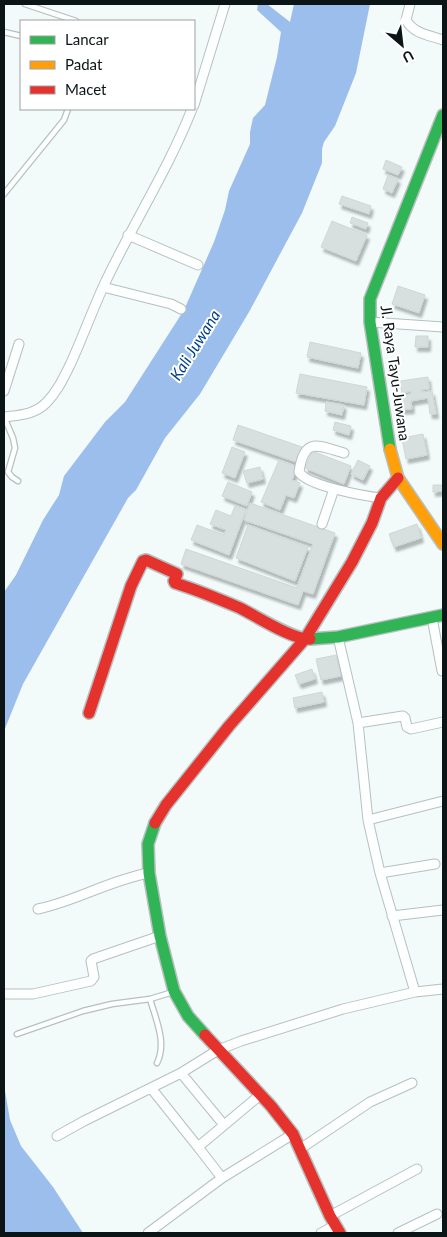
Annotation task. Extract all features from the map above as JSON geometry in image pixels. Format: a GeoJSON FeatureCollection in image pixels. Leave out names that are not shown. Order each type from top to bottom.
{"type":"FeatureCollection","features":[{"type":"Feature","properties":{"kind":"street"},"geometry":{"type":"LineString","coordinates":[[195,102],[225,4]]}},
{"type":"Feature","properties":{"kind":"street"},"geometry":{"type":"LineString","coordinates":[[410,4],[406,20],[410,27],[414,31],[443,40]]}},
{"type":"Feature","properties":{"kind":"street"},"geometry":{"type":"LineString","coordinates":[[4,417],[26,414],[37,410],[58,389],[85,333],[103,287],[128,235],[179,143],[192,110]]}},
{"type":"Feature","properties":{"kind":"street","name":"Jl. Raya Tayu-Juwana"},"geometry":{"type":"LineString","coordinates":[[443,115],[370,299],[370,322],[391,454],[398,478],[443,542]]}},
{"type":"Feature","properties":{"kind":"street"},"geometry":{"type":"LineString","coordinates":[[128,235],[198,265]]}},
{"type":"Feature","properties":{"kind":"street"},"geometry":{"type":"LineString","coordinates":[[103,287],[171,304],[182,309]]}},
{"type":"Feature","properties":{"kind":"street"},"geometry":{"type":"LineString","coordinates":[[370,322],[443,327]]}},
{"type":"Feature","properties":{"kind":"street"},"geometry":{"type":"LineString","coordinates":[[4,391],[19,344]]}},
{"type":"Feature","properties":{"kind":"street"},"geometry":{"type":"LineString","coordinates":[[344,453],[312,445],[308,448],[299,472],[304,478],[334,489],[381,498]]}},
{"type":"Feature","properties":{"kind":"street"},"geometry":{"type":"LineString","coordinates":[[335,1225],[293,1134],[272,1106],[188,1016],[174,992],[160,936],[149,873],[148,844],[153,827],[166,805],[229,726],[305,639],[352,562],[372,522],[381,498],[398,478]]}},
{"type":"Feature","properties":{"kind":"street"},"geometry":{"type":"LineString","coordinates":[[322,524],[334,489]]}},
{"type":"Feature","properties":{"kind":"street"},"geometry":{"type":"LineString","coordinates":[[89,713],[131,586],[143,562],[146,560],[175,572],[177,575],[174,580],[175,583],[192,588],[239,608],[305,639],[338,637],[438,617],[442,671]]}},
{"type":"Feature","properties":{"kind":"street"},"geometry":{"type":"LineString","coordinates":[[338,637],[358,723],[368,820],[380,873],[415,992]]}},
{"type":"Feature","properties":{"kind":"street"},"geometry":{"type":"LineString","coordinates":[[358,723],[403,716],[407,728],[411,729],[443,722]]}},
{"type":"Feature","properties":{"kind":"street"},"geometry":{"type":"LineString","coordinates":[[368,820],[443,801]]}},
{"type":"Feature","properties":{"kind":"street"},"geometry":{"type":"LineString","coordinates":[[380,873],[435,864]]}},
{"type":"Feature","properties":{"kind":"street"},"geometry":{"type":"LineString","coordinates":[[38,909],[56,905],[129,876],[149,873]]}},
{"type":"Feature","properties":{"kind":"street"},"geometry":{"type":"LineString","coordinates":[[392,916],[443,910]]}},
{"type":"Feature","properties":{"kind":"street"},"geometry":{"type":"LineString","coordinates":[[4,994],[33,994],[91,981],[94,977],[90,961],[93,959],[160,936]]}},
{"type":"Feature","properties":{"kind":"street"},"geometry":{"type":"LineString","coordinates":[[57,1136],[181,1073],[218,1050],[314,1017],[415,992],[443,989]]}},
{"type":"Feature","properties":{"kind":"street"},"geometry":{"type":"LineString","coordinates":[[181,1073],[224,1125]]}},
{"type":"Feature","properties":{"kind":"street"},"geometry":{"type":"LineString","coordinates":[[300,1148],[370,1102],[412,1083]]}},
{"type":"Feature","properties":{"kind":"street"},"geometry":{"type":"LineString","coordinates":[[151,1088],[222,1178]]}},
{"type":"Feature","properties":{"kind":"street"},"geometry":{"type":"LineString","coordinates":[[198,1147],[260,1095]]}},
{"type":"Feature","properties":{"kind":"street"},"geometry":{"type":"LineString","coordinates":[[148,1233],[222,1178],[293,1134]]}},
{"type":"Feature","properties":{"kind":"street"},"geometry":{"type":"LineString","coordinates":[[321,1233],[417,1168]]}},
{"type":"Feature","properties":{"kind":"street"},"geometry":{"type":"LineString","coordinates":[[398,1233],[436,1214]]}},
{"type":"Feature","properties":{"kind":"lane"},"geometry":{"type":"LineString","coordinates":[[25,4],[73,20]]}},
{"type":"Feature","properties":{"kind":"lane"},"geometry":{"type":"LineString","coordinates":[[4,32],[20,36]]}},
{"type":"Feature","properties":{"kind":"lane"},"geometry":{"type":"LineString","coordinates":[[4,194],[64,120],[68,110]]}},
{"type":"Feature","properties":{"kind":"lane"},"geometry":{"type":"LineString","coordinates":[[4,417],[16,448],[8,472],[12,478],[18,481]]}},
{"type":"Feature","properties":{"kind":"lane"},"geometry":{"type":"LineString","coordinates":[[17,1034],[83,1011],[112,1004],[150,999],[174,992]]}},
{"type":"Feature","properties":{"kind":"lane"},"geometry":{"type":"LineString","coordinates":[[150,999],[162,1043],[162,1050],[157,1063]]}},
{"type":"Feature","properties":{"kind":"water","name":"Kali Juwana"},"geometry":{"type":"Polygon","coordinates":[[[258,4],[267,4],[290,22],[294,4],[370,4],[356,73],[335,126],[324,142],[322,163],[302,213],[249,312],[200,394],[165,438],[136,490],[128,498],[23,684],[4,731],[4,592],[16,575],[43,520],[59,495],[64,476],[105,422],[125,402],[184,310],[214,242],[225,210],[229,191],[250,144],[253,118],[265,105],[277,57],[281,32],[257,10],[258,4]]]}},
{"type":"Feature","properties":{"kind":"water"},"geometry":{"type":"Polygon","coordinates":[[[4,1085],[10,1120],[21,1146],[53,1187],[83,1233],[4,1233],[4,1085]]]}},
{"type":"Feature","properties":{"kind":"building"},"geometry":{"type":"Polygon","coordinates":[[[386,160],[402,167],[398,175],[383,169],[386,160]]]}},
{"type":"Feature","properties":{"kind":"building"},"geometry":{"type":"Polygon","coordinates":[[[388,175],[398,179],[392,193],[383,189],[388,175]]]}},
{"type":"Feature","properties":{"kind":"building"},"geometry":{"type":"Polygon","coordinates":[[[342,196],[371,206],[369,214],[339,204],[342,196]]]}},
{"type":"Feature","properties":{"kind":"building"},"geometry":{"type":"Polygon","coordinates":[[[352,217],[368,223],[366,229],[350,223],[352,217]]]}},
{"type":"Feature","properties":{"kind":"building"},"geometry":{"type":"Polygon","coordinates":[[[332,221],[367,235],[356,261],[321,247],[332,221]]]}},
{"type":"Feature","properties":{"kind":"building"},"geometry":{"type":"Polygon","coordinates":[[[398,286],[425,295],[419,313],[392,304],[398,286]]]}},
{"type":"Feature","properties":{"kind":"building"},"geometry":{"type":"Polygon","coordinates":[[[416,336],[428,336],[428,347],[415,347],[416,336]]]}},
{"type":"Feature","properties":{"kind":"building"},"geometry":{"type":"Polygon","coordinates":[[[310,342],[361,353],[358,368],[307,357],[310,342]]]}},
{"type":"Feature","properties":{"kind":"building"},"geometry":{"type":"Polygon","coordinates":[[[300,374],[367,387],[364,405],[296,393],[300,374]]]}},
{"type":"Feature","properties":{"kind":"building"},"geometry":{"type":"Polygon","coordinates":[[[428,377],[429,389],[421,390],[421,392],[432,391],[436,414],[430,414],[428,398],[411,401],[412,409],[400,410],[398,396],[411,394],[411,391],[402,393],[400,381],[428,377]]]}},
{"type":"Feature","properties":{"kind":"building"},"geometry":{"type":"Polygon","coordinates":[[[326,402],[344,405],[342,415],[325,411],[326,402]]]}},
{"type":"Feature","properties":{"kind":"building"},"geometry":{"type":"Polygon","coordinates":[[[335,422],[351,426],[349,435],[333,430],[335,422]]]}},
{"type":"Feature","properties":{"kind":"building"},"geometry":{"type":"Polygon","coordinates":[[[238,425],[305,448],[299,463],[233,440],[238,425]]]}},
{"type":"Feature","properties":{"kind":"building"},"geometry":{"type":"Polygon","coordinates":[[[423,434],[427,455],[406,459],[402,438],[423,434]]]}},
{"type":"Feature","properties":{"kind":"building"},"geometry":{"type":"Polygon","coordinates":[[[232,447],[245,452],[235,478],[222,473],[232,447]]]}},
{"type":"Feature","properties":{"kind":"building"},"geometry":{"type":"Polygon","coordinates":[[[312,451],[351,466],[344,484],[305,468],[312,451]]]}},
{"type":"Feature","properties":{"kind":"building"},"geometry":{"type":"Polygon","coordinates":[[[279,460],[297,467],[292,480],[300,483],[294,498],[286,495],[280,510],[261,502],[279,460]]]}},
{"type":"Feature","properties":{"kind":"building"},"geometry":{"type":"Polygon","coordinates":[[[358,460],[370,466],[363,480],[351,474],[358,460]]]}},
{"type":"Feature","properties":{"kind":"building"},"geometry":{"type":"Polygon","coordinates":[[[260,467],[263,479],[247,483],[243,471],[260,467]]]}},
{"type":"Feature","properties":{"kind":"building"},"geometry":{"type":"Polygon","coordinates":[[[228,482],[252,492],[247,506],[222,496],[228,482]]]}},
{"type":"Feature","properties":{"kind":"building"},"geometry":{"type":"Polygon","coordinates":[[[433,485],[443,485],[443,491],[433,492],[433,485]]]}},
{"type":"Feature","properties":{"kind":"building"},"geometry":{"type":"Polygon","coordinates":[[[250,503],[335,533],[313,594],[303,591],[298,605],[181,564],[186,549],[297,588],[313,544],[244,520],[250,503]]]}},
{"type":"Feature","properties":{"kind":"building"},"geometry":{"type":"Polygon","coordinates":[[[235,506],[246,510],[229,555],[191,540],[197,525],[224,535],[226,530],[210,524],[216,510],[231,516],[235,506]]]}},
{"type":"Feature","properties":{"kind":"building"},"geometry":{"type":"Polygon","coordinates":[[[417,524],[421,538],[394,547],[389,534],[417,524]]]}},
{"type":"Feature","properties":{"kind":"building"},"geometry":{"type":"Polygon","coordinates":[[[248,525],[308,547],[295,581],[236,558],[248,525]]]}},
{"type":"Feature","properties":{"kind":"building"},"geometry":{"type":"Polygon","coordinates":[[[336,655],[341,676],[321,680],[316,659],[336,655]]]}},
{"type":"Feature","properties":{"kind":"building"},"geometry":{"type":"Polygon","coordinates":[[[312,669],[315,679],[299,684],[295,675],[312,669]]]}},
{"type":"Feature","properties":{"kind":"building"},"geometry":{"type":"Polygon","coordinates":[[[322,692],[324,702],[295,708],[293,698],[322,692]]]}},
{"type":"Feature","properties":{"kind":"traffic: fast"},"geometry":{"type":"LineString","coordinates":[[390,449],[370,322],[370,299],[443,115]]}},
{"type":"Feature","properties":{"kind":"traffic: fast"},"geometry":{"type":"LineString","coordinates":[[310,639],[338,637],[443,615]]}},
{"type":"Feature","properties":{"kind":"traffic: fast"},"geometry":{"type":"LineString","coordinates":[[155,823],[148,844],[149,873],[160,936],[174,991],[188,1016],[205,1035]]}},
{"type":"Feature","properties":{"kind":"traffic: slow"},"geometry":{"type":"LineString","coordinates":[[390,449],[398,478],[443,544]]}},
{"type":"Feature","properties":{"kind":"traffic: jam"},"geometry":{"type":"LineString","coordinates":[[155,823],[166,805],[229,726],[305,639],[352,562],[372,523],[381,498],[398,478]]}},
{"type":"Feature","properties":{"kind":"traffic: jam"},"geometry":{"type":"LineString","coordinates":[[89,713],[131,586],[143,561],[146,560],[177,574],[175,583],[240,608],[294,636],[310,639]]}},
{"type":"Feature","properties":{"kind":"traffic: jam"},"geometry":{"type":"LineString","coordinates":[[205,1035],[271,1106],[293,1134],[330,1216],[340,1233]]}}]}
